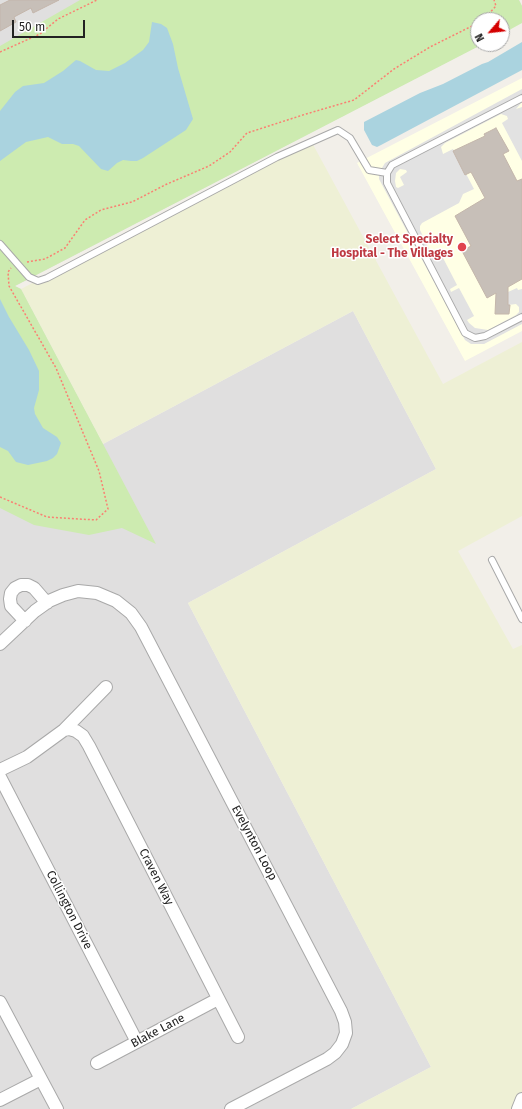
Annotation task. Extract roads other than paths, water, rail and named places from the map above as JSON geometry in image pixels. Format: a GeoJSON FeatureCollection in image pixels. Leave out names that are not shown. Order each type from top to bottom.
{"type":"FeatureCollection","features":[{"type":"Feature","properties":{"kind":"street"},"geometry":{"type":"LineString","coordinates":[[25,621],[11,606],[11,593],[15,588],[21,585],[28,585],[34,588],[47,603]]}},
{"type":"Feature","properties":{"kind":"street","name":"Evelynton Loop"},"geometry":{"type":"LineString","coordinates":[[0,644],[47,603],[63,595],[78,591],[97,593],[116,601],[131,613],[142,627],[338,1004],[345,1022],[346,1033],[342,1044],[335,1053],[327,1059],[231,1109]]}},
{"type":"Feature","properties":{"kind":"street"},"geometry":{"type":"LineString","coordinates":[[0,770],[27,757],[64,730],[106,687]]}},
{"type":"Feature","properties":{"kind":"street","name":"Craven Way"},"geometry":{"type":"LineString","coordinates":[[64,730],[69,729],[76,731],[83,736],[89,746],[238,1037]]}},
{"type":"Feature","properties":{"kind":"street","name":"Collington Drive"},"geometry":{"type":"LineString","coordinates":[[0,778],[137,1042]]}},
{"type":"Feature","properties":{"kind":"street","name":"Blake Lane"},"geometry":{"type":"LineString","coordinates":[[97,1063],[218,999]]}},
{"type":"Feature","properties":{"kind":"street"},"geometry":{"type":"LineString","coordinates":[[0,1002],[57,1109]]}},
{"type":"Feature","properties":{"kind":"street"},"geometry":{"type":"LineString","coordinates":[[0,1100],[41,1079]]}},
{"type":"Feature","properties":{"kind":"street"},"geometry":{"type":"LineString","coordinates":[[518,1109],[522,1099]]}},
{"type":"Feature","properties":{"kind":"lane"},"geometry":{"type":"LineString","coordinates":[[522,98],[392,165],[387,173],[387,183],[465,333],[475,338],[485,336],[522,317]]}},
{"type":"Feature","properties":{"kind":"lane"},"geometry":{"type":"LineString","coordinates":[[0,244],[29,277],[38,280],[47,278],[276,157],[338,130],[350,138],[369,170],[387,173]]}},
{"type":"Feature","properties":{"kind":"lane"},"geometry":{"type":"LineString","coordinates":[[492,560],[522,619]]}},
{"type":"Feature","properties":{"kind":"water"},"geometry":{"type":"Polygon","coordinates":[[[152,22],[161,24],[167,28],[173,44],[178,68],[193,119],[186,130],[143,158],[137,161],[123,160],[108,171],[101,169],[79,146],[73,144],[62,144],[48,137],[26,142],[0,161],[0,111],[15,92],[23,86],[44,83],[63,71],[76,60],[96,70],[109,71],[125,63],[143,50],[149,42],[152,22]]]}},
{"type":"Feature","properties":{"kind":"water"},"geometry":{"type":"Polygon","coordinates":[[[522,42],[522,70],[377,147],[372,145],[364,130],[364,122],[420,93],[443,84],[488,62],[505,52],[510,52],[510,49],[522,42]]]}},
{"type":"Feature","properties":{"kind":"water"},"geometry":{"type":"Polygon","coordinates":[[[0,299],[29,350],[39,371],[39,390],[34,408],[35,414],[43,428],[57,437],[61,443],[57,454],[47,461],[28,465],[16,462],[8,451],[0,447],[0,299]]]}},
{"type":"Feature","properties":{"kind":"place","name":"Select Specialty Hospital - The Villages"},"geometry":{"type":"Point","coordinates":[462,247]}}]}
